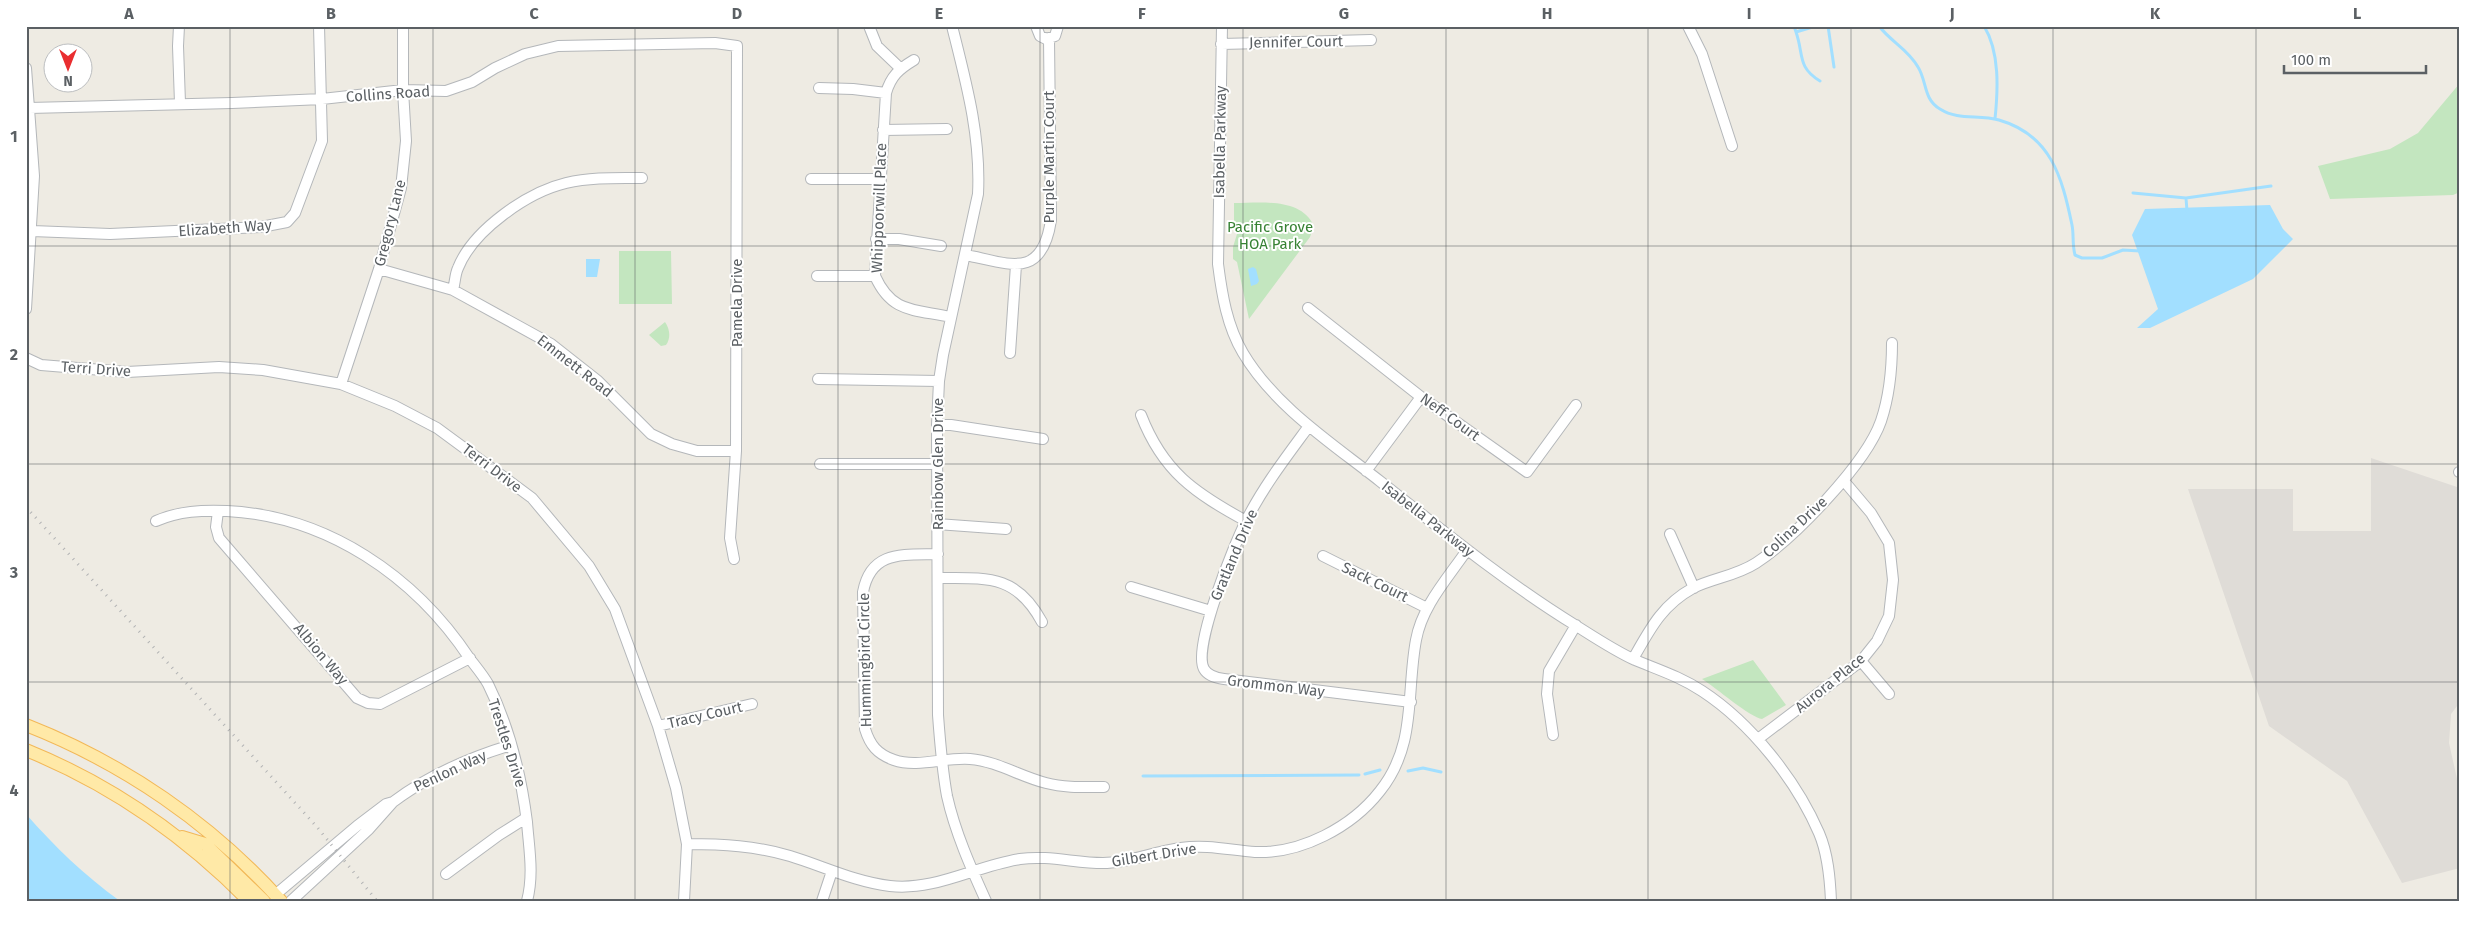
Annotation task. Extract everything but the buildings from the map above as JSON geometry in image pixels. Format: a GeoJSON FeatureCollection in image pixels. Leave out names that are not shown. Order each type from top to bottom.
{"type":"FeatureCollection","features":[{"type":"Feature","properties":{"kind":"main road"},"geometry":{"type":"LineString","coordinates":[[26,725],[100,759],[155,792],[212,834],[273,899]]}},
{"type":"Feature","properties":{"kind":"main road"},"geometry":{"type":"LineString","coordinates":[[26,750],[80,774],[113,793],[175,835],[204,858],[249,901]]}},
{"type":"Feature","properties":{"kind":"main road"},"geometry":{"type":"LineString","coordinates":[[175,835],[205,844],[273,899]]}},
{"type":"Feature","properties":{"kind":"street"},"geometry":{"type":"LineString","coordinates":[[180,26],[178,46],[180,103]]}},
{"type":"Feature","properties":{"kind":"street","name":"Elizabeth Way"},"geometry":{"type":"LineString","coordinates":[[32,231],[110,234],[261,227],[287,222],[295,213],[322,141],[319,26]]}},
{"type":"Feature","properties":{"kind":"street","name":"Gregory Lane"},"geometry":{"type":"LineString","coordinates":[[341,384],[379,269],[401,188],[406,141],[403,90],[403,26]]}},
{"type":"Feature","properties":{"kind":"street"},"geometry":{"type":"LineString","coordinates":[[869,26],[877,46],[900,68]]}},
{"type":"Feature","properties":{"kind":"street","name":"Rainbow Glen Drive"},"geometry":{"type":"LineString","coordinates":[[952,26],[975,124],[979,150],[978,194],[939,381],[936,425],[938,715],[948,797],[973,873],[986,901]]}},
{"type":"Feature","properties":{"kind":"street"},"geometry":{"type":"LineString","coordinates":[[1036,26],[1040,36],[1049,39],[1055,36],[1058,26]]}},
{"type":"Feature","properties":{"kind":"street","name":"Isabella Parkway"},"geometry":{"type":"LineString","coordinates":[[1222,26],[1218,233],[1222,294],[1230,323],[1243,353],[1275,394],[1309,426],[1467,550],[1538,601],[1576,625],[1633,659],[1672,673],[1704,692],[1758,739],[1799,796],[1820,834],[1829,870],[1832,901]]}},
{"type":"Feature","properties":{"kind":"street"},"geometry":{"type":"LineString","coordinates":[[1688,26],[1702,54],[1732,146]]}},
{"type":"Feature","properties":{"kind":"street","name":"Purple Martin Court"},"geometry":{"type":"LineString","coordinates":[[1016,265],[1028,262],[1041,254],[1048,241],[1050,227],[1049,39]]}},
{"type":"Feature","properties":{"kind":"street","name":"Jennifer Court"},"geometry":{"type":"LineString","coordinates":[[1221,44],[1371,40]]}},
{"type":"Feature","properties":{"kind":"street","name":"Collins Road"},"geometry":{"type":"LineString","coordinates":[[29,108],[232,103],[322,99],[403,90],[446,91],[472,82],[495,68],[525,54],[558,46],[715,43],[737,46]]}},
{"type":"Feature","properties":{"kind":"street","name":"Pamela Drive"},"geometry":{"type":"LineString","coordinates":[[734,559],[730,538],[736,451],[737,46]]}},
{"type":"Feature","properties":{"kind":"street","name":"Whippoorwill Place"},"geometry":{"type":"LineString","coordinates":[[914,60],[900,68],[890,79],[886,93],[879,179],[875,276],[881,290],[890,302],[951,317]]}},
{"type":"Feature","properties":{"kind":"street"},"geometry":{"type":"LineString","coordinates":[[26,68],[34,176],[26,309]]}},
{"type":"Feature","properties":{"kind":"street"},"geometry":{"type":"LineString","coordinates":[[819,88],[853,89],[886,93]]}},
{"type":"Feature","properties":{"kind":"street"},"geometry":{"type":"LineString","coordinates":[[883,130],[947,129]]}},
{"type":"Feature","properties":{"kind":"street"},"geometry":{"type":"LineString","coordinates":[[453,290],[458,267],[488,226],[535,193],[568,182],[595,178],[642,178]]}},
{"type":"Feature","properties":{"kind":"street"},"geometry":{"type":"LineString","coordinates":[[810,178],[879,179]]}},
{"type":"Feature","properties":{"kind":"street"},"geometry":{"type":"LineString","coordinates":[[876,238],[899,239],[941,246]]}},
{"type":"Feature","properties":{"kind":"street"},"geometry":{"type":"LineString","coordinates":[[966,255],[1016,265],[1010,353]]}},
{"type":"Feature","properties":{"kind":"street","name":"Emmett Road"},"geometry":{"type":"LineString","coordinates":[[379,269],[453,290],[551,344],[598,381],[651,434],[672,444],[697,451],[736,451]]}},
{"type":"Feature","properties":{"kind":"street"},"geometry":{"type":"LineString","coordinates":[[817,276],[875,276]]}},
{"type":"Feature","properties":{"kind":"street","name":"Neff Court"},"geometry":{"type":"LineString","coordinates":[[1308,308],[1421,397],[1527,472],[1576,405]]}},
{"type":"Feature","properties":{"kind":"street","name":"Colina Drive"},"geometry":{"type":"LineString","coordinates":[[1633,659],[1657,616],[1675,600],[1694,588],[1726,578],[1756,562],[1797,528],[1844,481],[1865,452],[1880,422],[1892,365],[1892,343]]}},
{"type":"Feature","properties":{"kind":"street","name":"Terri Drive"},"geometry":{"type":"LineString","coordinates":[[26,358],[41,365],[127,372],[219,367],[263,370],[341,384],[395,406],[437,428],[532,498],[589,566],[615,609],[658,726],[676,788],[688,844],[684,901]]}},
{"type":"Feature","properties":{"kind":"street"},"geometry":{"type":"LineString","coordinates":[[818,379],[939,381]]}},
{"type":"Feature","properties":{"kind":"street"},"geometry":{"type":"LineString","coordinates":[[1366,471],[1421,397]]}},
{"type":"Feature","properties":{"kind":"street"},"geometry":{"type":"LineString","coordinates":[[1141,416],[1152,443],[1178,475],[1211,502],[1246,521]]}},
{"type":"Feature","properties":{"kind":"street"},"geometry":{"type":"LineString","coordinates":[[936,425],[951,425],[1043,439]]}},
{"type":"Feature","properties":{"kind":"street","name":"Gratland Drive"},"geometry":{"type":"LineString","coordinates":[[1211,611],[1246,521],[1272,477],[1309,426]]}},
{"type":"Feature","properties":{"kind":"street"},"geometry":{"type":"LineString","coordinates":[[820,464],[936,464]]}},
{"type":"Feature","properties":{"kind":"street","name":"Aurora Place"},"geometry":{"type":"LineString","coordinates":[[1758,739],[1861,661],[1877,641],[1889,616],[1893,580],[1888,543],[1871,513],[1844,481]]}},
{"type":"Feature","properties":{"kind":"street","name":"Trestles Drive"},"geometry":{"type":"LineString","coordinates":[[156,521],[170,515],[218,511],[253,513],[292,521],[330,537],[365,556],[399,578],[439,616],[488,683],[511,745],[523,792],[526,818],[531,884],[527,901]]}},
{"type":"Feature","properties":{"kind":"street","name":"Albion Way"},"geometry":{"type":"LineString","coordinates":[[218,511],[216,526],[219,538],[357,698],[368,703],[380,704],[470,658]]}},
{"type":"Feature","properties":{"kind":"street"},"geometry":{"type":"LineString","coordinates":[[937,524],[1006,529]]}},
{"type":"Feature","properties":{"kind":"street"},"geometry":{"type":"LineString","coordinates":[[1670,534],[1694,588]]}},
{"type":"Feature","properties":{"kind":"street","name":"Gilbert Drive"},"geometry":{"type":"LineString","coordinates":[[688,844],[758,848],[791,856],[869,882],[910,887],[933,885],[1020,859],[1048,858],[1102,863],[1120,862],[1180,848],[1220,848],[1257,852],[1280,850],[1302,844],[1331,832],[1361,812],[1381,790],[1399,757],[1407,733],[1412,702],[1416,638],[1427,608],[1467,550]]}},
{"type":"Feature","properties":{"kind":"street","name":"Hummingbird Circle"},"geometry":{"type":"LineString","coordinates":[[938,554],[905,555],[888,559],[873,567],[866,577],[863,592],[865,729],[870,743],[880,754],[896,761],[915,762],[942,759]]}},
{"type":"Feature","properties":{"kind":"street","name":"Sack Court"},"geometry":{"type":"LineString","coordinates":[[1323,556],[1427,608]]}},
{"type":"Feature","properties":{"kind":"street"},"geometry":{"type":"LineString","coordinates":[[938,578],[976,578],[999,582],[1020,591],[1031,602],[1042,622]]}},
{"type":"Feature","properties":{"kind":"street"},"geometry":{"type":"LineString","coordinates":[[1131,587],[1211,611]]}},
{"type":"Feature","properties":{"kind":"street","name":"Grommon Way"},"geometry":{"type":"LineString","coordinates":[[1211,611],[1202,663],[1205,671],[1212,676],[1412,702]]}},
{"type":"Feature","properties":{"kind":"street"},"geometry":{"type":"LineString","coordinates":[[1553,735],[1548,712],[1549,671],[1576,625]]}},
{"type":"Feature","properties":{"kind":"street"},"geometry":{"type":"LineString","coordinates":[[1861,661],[1889,694]]}},
{"type":"Feature","properties":{"kind":"street","name":"Tracy Court"},"geometry":{"type":"LineString","coordinates":[[658,726],[752,704]]}},
{"type":"Feature","properties":{"kind":"street","name":"Penlon Way"},"geometry":{"type":"LineString","coordinates":[[393,802],[416,784],[450,767],[474,756],[511,745]]}},
{"type":"Feature","properties":{"kind":"street"},"geometry":{"type":"LineString","coordinates":[[942,759],[982,761],[1047,784],[1104,787]]}},
{"type":"Feature","properties":{"kind":"street"},"geometry":{"type":"LineString","coordinates":[[273,899],[357,826],[386,804],[393,802]]}},
{"type":"Feature","properties":{"kind":"street"},"geometry":{"type":"LineString","coordinates":[[292,901],[369,829],[393,802]]}},
{"type":"Feature","properties":{"kind":"street"},"geometry":{"type":"LineString","coordinates":[[446,874],[499,835],[526,818]]}},
{"type":"Feature","properties":{"kind":"street"},"geometry":{"type":"LineString","coordinates":[[822,901],[832,871]]}},
{"type":"Feature","properties":{"kind":"shaded area"},"geometry":{"type":"Polygon","coordinates":[[[2371,458],[2460,488],[2460,702],[2451,714],[2449,743],[2460,792],[2460,868],[2402,883],[2347,781],[2269,726],[2188,489],[2293,489],[2293,531],[2371,531],[2371,458]]]}},
{"type":"Feature","properties":{"kind":"green space"},"geometry":{"type":"Polygon","coordinates":[[[2460,83],[2460,192],[2453,195],[2330,199],[2318,166],[2390,149],[2418,133],[2460,83]]]}},
{"type":"Feature","properties":{"kind":"green space","name":"Pacific Grove HOA Park"},"geometry":{"type":"Polygon","coordinates":[[[1234,203],[1267,203],[1290,206],[1300,210],[1314,226],[1310,237],[1249,319],[1237,262],[1233,259],[1233,247],[1237,234],[1234,223],[1234,203]]]}},
{"type":"Feature","properties":{"kind":"green space"},"geometry":{"type":"Polygon","coordinates":[[[619,251],[671,251],[672,304],[619,304],[619,251]]]}},
{"type":"Feature","properties":{"kind":"green space"},"geometry":{"type":"Polygon","coordinates":[[[665,322],[669,331],[668,342],[666,345],[661,346],[649,335],[665,322]]]}},
{"type":"Feature","properties":{"kind":"green space"},"geometry":{"type":"Polygon","coordinates":[[[1753,660],[1786,705],[1762,719],[1742,708],[1702,679],[1753,660]]]}},
{"type":"Feature","properties":{"kind":"water"},"geometry":{"type":"Polygon","coordinates":[[[2270,205],[2283,229],[2293,239],[2253,279],[2150,328],[2137,328],[2158,309],[2132,235],[2145,209],[2270,205]]]}},
{"type":"Feature","properties":{"kind":"water"},"geometry":{"type":"Polygon","coordinates":[[[586,259],[600,259],[597,277],[586,277],[586,259]]]}},
{"type":"Feature","properties":{"kind":"water"},"geometry":{"type":"Polygon","coordinates":[[[1253,267],[1256,269],[1259,281],[1251,286],[1248,269],[1253,267]]]}},
{"type":"Feature","properties":{"kind":"water"},"geometry":{"type":"Polygon","coordinates":[[[26,814],[70,860],[120,901],[26,901],[26,814]]]}},
{"type":"Feature","properties":{"kind":"waterway"},"geometry":{"type":"LineString","coordinates":[[1794,26],[1796,32],[1816,26]]}},
{"type":"Feature","properties":{"kind":"waterway"},"geometry":{"type":"LineString","coordinates":[[1828,26],[1834,67]]}},
{"type":"Feature","properties":{"kind":"waterway"},"geometry":{"type":"LineString","coordinates":[[1879,26],[1914,61],[1921,72],[1928,95],[1940,109],[1954,115],[1999,120],[2017,127],[2031,136],[2042,147],[2051,160],[2064,190],[2072,225],[2075,255],[2082,258],[2102,258],[2123,250],[2140,251]]}},
{"type":"Feature","properties":{"kind":"waterway"},"geometry":{"type":"LineString","coordinates":[[1984,26],[1993,47],[1997,71],[1995,119]]}},
{"type":"Feature","properties":{"kind":"waterway"},"geometry":{"type":"LineString","coordinates":[[1796,32],[1804,65],[1820,81]]}},
{"type":"Feature","properties":{"kind":"waterway"},"geometry":{"type":"LineString","coordinates":[[2186,198],[2271,186]]}},
{"type":"Feature","properties":{"kind":"waterway"},"geometry":{"type":"LineString","coordinates":[[2133,193],[2186,198],[2187,211]]}},
{"type":"Feature","properties":{"kind":"waterway"},"geometry":{"type":"LineString","coordinates":[[1408,771],[1423,768],[1441,772]]}},
{"type":"Feature","properties":{"kind":"waterway"},"geometry":{"type":"LineString","coordinates":[[1365,774],[1380,770]]}},
{"type":"Feature","properties":{"kind":"waterway"},"geometry":{"type":"LineString","coordinates":[[1143,776],[1359,775]]}},
{"type":"Feature","properties":{"kind":"railway"},"geometry":{"type":"LineString","coordinates":[[26,507],[317,827],[377,901]]}}]}
